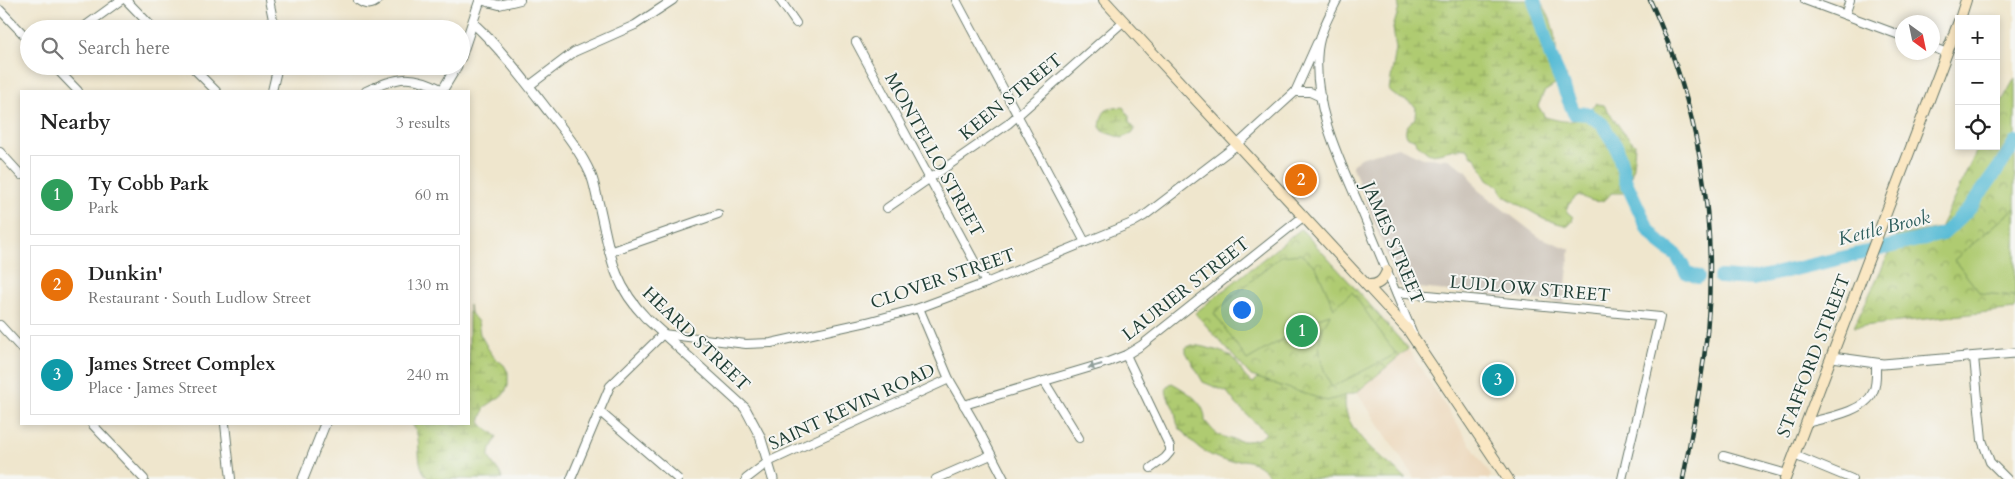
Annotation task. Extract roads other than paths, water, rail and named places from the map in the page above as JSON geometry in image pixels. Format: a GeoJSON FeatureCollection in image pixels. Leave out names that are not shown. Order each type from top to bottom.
{"type":"FeatureCollection","features":[{"type":"Feature","properties":{"kind":"main road"},"geometry":{"type":"LineString","coordinates":[[1104,0],[1416,340]]}},
{"type":"Feature","properties":{"kind":"main road","name":"STAFFORD STREET"},"geometry":{"type":"LineString","coordinates":[[1961,15],[1966,0]]}},
{"type":"Feature","properties":{"kind":"main road","name":"STAFFORD STREET"},"geometry":{"type":"LineString","coordinates":[[1786,476],[1955,31]]}},
{"type":"Feature","properties":{"kind":"main road"},"geometry":{"type":"LineString","coordinates":[[1367,285],[1374,285],[1381,281],[1387,271]]}},
{"type":"Feature","properties":{"kind":"main road","name":"JAMES STREET"},"geometry":{"type":"LineString","coordinates":[[1416,340],[1508,479]]}},
{"type":"Feature","properties":{"kind":"street"},"geometry":{"type":"LineString","coordinates":[[93,20],[121,0]]}},
{"type":"Feature","properties":{"kind":"street"},"geometry":{"type":"LineString","coordinates":[[126,0],[145,20]]}},
{"type":"Feature","properties":{"kind":"street"},"geometry":{"type":"LineString","coordinates":[[269,0],[273,20]]}},
{"type":"Feature","properties":{"kind":"street"},"geometry":{"type":"LineString","coordinates":[[358,0],[367,4],[372,4],[378,0]]}},
{"type":"Feature","properties":{"kind":"street"},"geometry":{"type":"LineString","coordinates":[[470,29],[480,0],[499,5],[520,0]]}},
{"type":"Feature","properties":{"kind":"street"},"geometry":{"type":"LineString","coordinates":[[529,86],[574,52],[635,25],[673,0]]}},
{"type":"Feature","properties":{"kind":"street"},"geometry":{"type":"LineString","coordinates":[[780,0],[796,23]]}},
{"type":"Feature","properties":{"kind":"street"},"geometry":{"type":"LineString","coordinates":[[956,0],[1085,242]]}},
{"type":"Feature","properties":{"kind":"street","name":"JAMES STREET"},"geometry":{"type":"LineString","coordinates":[[1338,0],[1319,43],[1318,64],[1321,97],[1327,124],[1336,152],[1416,340]]}},
{"type":"Feature","properties":{"kind":"street"},"geometry":{"type":"LineString","coordinates":[[1805,0],[1895,33]]}},
{"type":"Feature","properties":{"kind":"street"},"geometry":{"type":"LineString","coordinates":[[1845,15],[1850,0]]}},
{"type":"Feature","properties":{"kind":"street"},"geometry":{"type":"LineString","coordinates":[[0,10],[20,31]]}},
{"type":"Feature","properties":{"kind":"street","name":"KEEN STREET"},"geometry":{"type":"LineString","coordinates":[[887,208],[1018,115],[1124,21]]}},
{"type":"Feature","properties":{"kind":"street","name":"HEARD STREET"},"geometry":{"type":"LineString","coordinates":[[472,23],[496,46],[529,86],[568,136],[586,165],[595,188],[614,269],[623,289],[634,306],[745,408],[760,436],[773,479]]}},
{"type":"Feature","properties":{"kind":"street","name":"CLOVER STREET"},"geometry":{"type":"LineString","coordinates":[[663,334],[746,344],[771,343],[867,322],[918,308],[986,283],[1132,223],[1144,216],[1238,144],[1295,92],[1322,33]]}},
{"type":"Feature","properties":{"kind":"street","name":"MONTELLO STREET"},"geometry":{"type":"LineString","coordinates":[[856,42],[986,283]]}},
{"type":"Feature","properties":{"kind":"street"},"geometry":{"type":"LineString","coordinates":[[1940,50],[1947,53]]}},
{"type":"Feature","properties":{"kind":"street"},"geometry":{"type":"LineString","coordinates":[[63,75],[77,90]]}},
{"type":"Feature","properties":{"kind":"street"},"geometry":{"type":"LineString","coordinates":[[200,75],[215,90]]}},
{"type":"Feature","properties":{"kind":"street"},"geometry":{"type":"LineString","coordinates":[[272,90],[276,75]]}},
{"type":"Feature","properties":{"kind":"street"},"geometry":{"type":"LineString","coordinates":[[444,90],[452,75]]}},
{"type":"Feature","properties":{"kind":"street"},"geometry":{"type":"LineString","coordinates":[[368,90],[391,80],[404,78],[427,82],[441,90]]}},
{"type":"Feature","properties":{"kind":"street"},"geometry":{"type":"LineString","coordinates":[[1295,92],[1310,92],[1321,97]]}},
{"type":"Feature","properties":{"kind":"street"},"geometry":{"type":"LineString","coordinates":[[0,152],[20,174]]}},
{"type":"Feature","properties":{"kind":"street"},"geometry":{"type":"LineString","coordinates":[[610,252],[718,214]]}},
{"type":"Feature","properties":{"kind":"street","name":"LAURIER STREET"},"geometry":{"type":"LineString","coordinates":[[964,405],[1126,355],[1142,345],[1304,216]]}},
{"type":"Feature","properties":{"kind":"street","name":"LUDLOW STREET"},"geometry":{"type":"LineString","coordinates":[[1396,292],[1660,318],[1622,479]]}},
{"type":"Feature","properties":{"kind":"street"},"geometry":{"type":"LineString","coordinates":[[918,308],[949,379],[992,454],[1004,479]]}},
{"type":"Feature","properties":{"kind":"street"},"geometry":{"type":"LineString","coordinates":[[0,325],[20,347]]}},
{"type":"Feature","properties":{"kind":"street"},"geometry":{"type":"LineString","coordinates":[[572,479],[610,386],[663,334]]}},
{"type":"Feature","properties":{"kind":"street"},"geometry":{"type":"LineString","coordinates":[[1832,357],[1876,364],[1974,358],[2015,353]]}},
{"type":"Feature","properties":{"kind":"street"},"geometry":{"type":"LineString","coordinates":[[1126,355],[1170,447],[1170,452],[1165,458],[1151,468]]}},
{"type":"Feature","properties":{"kind":"street"},"geometry":{"type":"LineString","coordinates":[[1974,358],[1982,440],[1990,462],[2007,479]]}},
{"type":"Feature","properties":{"kind":"street"},"geometry":{"type":"LineString","coordinates":[[1806,423],[1837,416],[1856,408],[1867,400],[1873,394],[1875,386],[1876,364]]}},
{"type":"Feature","properties":{"kind":"street","name":"SAINT KEVIN ROAD"},"geometry":{"type":"LineString","coordinates":[[746,479],[768,462],[949,379]]}},
{"type":"Feature","properties":{"kind":"street"},"geometry":{"type":"LineString","coordinates":[[1044,381],[1079,438]]}},
{"type":"Feature","properties":{"kind":"street"},"geometry":{"type":"LineString","coordinates":[[599,411],[678,479]]}},
{"type":"Feature","properties":{"kind":"street"},"geometry":{"type":"LineString","coordinates":[[93,425],[144,479]]}},
{"type":"Feature","properties":{"kind":"street"},"geometry":{"type":"LineString","coordinates":[[225,425],[231,479]]}},
{"type":"Feature","properties":{"kind":"street"},"geometry":{"type":"LineString","coordinates":[[303,479],[325,425]]}},
{"type":"Feature","properties":{"kind":"street"},"geometry":{"type":"LineString","coordinates":[[936,479],[992,454]]}},
{"type":"Feature","properties":{"kind":"street"},"geometry":{"type":"LineString","coordinates":[[1794,455],[1852,479]]}},
{"type":"Feature","properties":{"kind":"street"},"geometry":{"type":"LineString","coordinates":[[1724,456],[1786,476]]}},
{"type":"Feature","properties":{"kind":"waterway","name":"Kettle Brook"},"geometry":{"type":"LineString","coordinates":[[1534,0],[1551,57],[1574,113],[1588,114],[1602,124],[1617,148],[1626,182],[1648,229],[1659,242],[1677,256],[1686,272],[1698,277]]}},
{"type":"Feature","properties":{"kind":"waterway","name":"Kettle Brook"},"geometry":{"type":"LineString","coordinates":[[1720,277],[1753,279],[1943,234],[1970,208],[2015,142]]}},
{"type":"Feature","properties":{"kind":"railway"},"geometry":{"type":"LineString","coordinates":[[1650,0],[1667,39],[1692,121],[1701,162],[1709,247],[1710,290],[1705,351],[1683,479]]}},
{"type":"Feature","properties":{"kind":"place","name":"Dunkin'"},"geometry":{"type":"Point","coordinates":[1301,180]}},
{"type":"Feature","properties":{"kind":"place","name":"Ty Cobb Park"},"geometry":{"type":"Point","coordinates":[1302,331]}},
{"type":"Feature","properties":{"kind":"place","name":"James Street Complex"},"geometry":{"type":"Point","coordinates":[1498,380]}}]}
